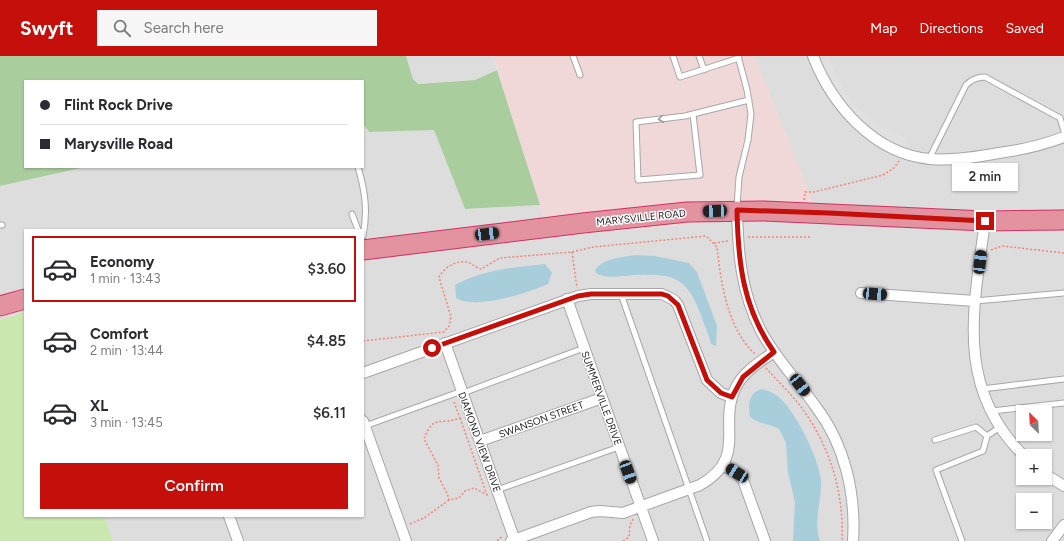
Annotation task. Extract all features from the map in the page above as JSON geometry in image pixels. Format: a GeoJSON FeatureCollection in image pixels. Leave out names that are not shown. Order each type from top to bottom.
{"type":"FeatureCollection","features":[{"type":"Feature","properties":{"kind":"highway","name":"MARYSVILLE ROAD"},"geometry":{"type":"LineString","coordinates":[[364,244],[647,215],[737,210],[985,221],[1064,220]]}},
{"type":"Feature","properties":{"kind":"highway"},"geometry":{"type":"LineString","coordinates":[[0,306],[24,299]]}},
{"type":"Feature","properties":{"kind":"street"},"geometry":{"type":"LineString","coordinates":[[813,56],[820,75],[846,113],[858,126],[874,137],[903,153],[929,159],[960,159],[1036,146],[1064,137]]}},
{"type":"Feature","properties":{"kind":"street"},"geometry":{"type":"LineString","coordinates":[[737,210],[740,270],[745,291],[762,331],[774,352],[817,408],[838,446],[850,483],[853,505],[853,541]]}},
{"type":"Feature","properties":{"kind":"street"},"geometry":{"type":"LineString","coordinates":[[985,221],[975,302],[974,353],[982,389],[991,412],[1000,427],[1018,449]]}},
{"type":"Feature","properties":{"kind":"street"},"geometry":{"type":"LineString","coordinates":[[861,293],[975,302]]}},
{"type":"Feature","properties":{"kind":"street"},"geometry":{"type":"LineString","coordinates":[[364,373],[578,296],[662,294],[674,300],[678,305],[707,380],[721,393],[732,397]]}},
{"type":"Feature","properties":{"kind":"street","name":"SUMMERVILLE DRIVE"},"geometry":{"type":"LineString","coordinates":[[567,299],[652,541]]}},
{"type":"Feature","properties":{"kind":"street","name":"DIAMOND VIEW DRIVE"},"geometry":{"type":"LineString","coordinates":[[445,343],[480,441],[495,494],[511,539]]}},
{"type":"Feature","properties":{"kind":"street"},"geometry":{"type":"LineString","coordinates":[[511,539],[591,512],[600,511],[623,513],[690,489],[709,480],[723,465],[728,452],[732,397],[743,377],[774,352]]}},
{"type":"Feature","properties":{"kind":"street","name":"SWANSON STREET"},"geometry":{"type":"LineString","coordinates":[[480,441],[602,398]]}},
{"type":"Feature","properties":{"kind":"street"},"geometry":{"type":"LineString","coordinates":[[364,423],[406,541]]}},
{"type":"Feature","properties":{"kind":"street"},"geometry":{"type":"LineString","coordinates":[[723,465],[737,473],[743,480],[765,541]]}},
{"type":"Feature","properties":{"kind":"street"},"geometry":{"type":"LineString","coordinates":[[1052,478],[1064,486]]}},
{"type":"Feature","properties":{"kind":"street"},"geometry":{"type":"LineString","coordinates":[[229,517],[238,541]]}},
{"type":"Feature","properties":{"kind":"street"},"geometry":{"type":"LineString","coordinates":[[1052,541],[1064,525]]}},
{"type":"Feature","properties":{"kind":"lane"},"geometry":{"type":"LineString","coordinates":[[573,56],[580,75]]}},
{"type":"Feature","properties":{"kind":"lane"},"geometry":{"type":"LineString","coordinates":[[673,56],[680,77],[704,70],[738,57],[751,114],[748,140],[738,177],[737,210]]}},
{"type":"Feature","properties":{"kind":"lane"},"geometry":{"type":"LineString","coordinates":[[699,56],[704,70]]}},
{"type":"Feature","properties":{"kind":"lane"},"geometry":{"type":"LineString","coordinates":[[929,159],[966,85],[972,79],[978,77],[985,77],[1060,118],[1064,131]]}},
{"type":"Feature","properties":{"kind":"lane"},"geometry":{"type":"LineString","coordinates":[[693,114],[700,175],[638,180],[636,122],[685,116],[693,114],[749,100]]}},
{"type":"Feature","properties":{"kind":"lane"},"geometry":{"type":"LineString","coordinates":[[358,168],[367,203],[364,237]]}},
{"type":"Feature","properties":{"kind":"lane"},"geometry":{"type":"LineString","coordinates":[[352,214],[358,229]]}},
{"type":"Feature","properties":{"kind":"lane"},"geometry":{"type":"LineString","coordinates":[[975,302],[1064,293]]}},
{"type":"Feature","properties":{"kind":"lane"},"geometry":{"type":"LineString","coordinates":[[621,294],[707,541]]}},
{"type":"Feature","properties":{"kind":"lane"},"geometry":{"type":"LineString","coordinates":[[364,423],[462,392],[584,348]]}},
{"type":"Feature","properties":{"kind":"lane"},"geometry":{"type":"LineString","coordinates":[[982,389],[1064,379]]}},
{"type":"Feature","properties":{"kind":"lane"},"geometry":{"type":"LineString","coordinates":[[991,412],[1064,403]]}},
{"type":"Feature","properties":{"kind":"lane"},"geometry":{"type":"LineString","coordinates":[[935,440],[976,427],[987,436]]}},
{"type":"Feature","properties":{"kind":"lane"},"geometry":{"type":"LineString","coordinates":[[962,541],[936,470],[983,451],[987,436],[1000,427]]}},
{"type":"Feature","properties":{"kind":"lane"},"geometry":{"type":"LineString","coordinates":[[495,494],[619,447]]}},
{"type":"Feature","properties":{"kind":"path"},"geometry":{"type":"LineString","coordinates":[[803,212],[805,192],[814,192],[883,175],[894,168],[903,153]]}},
{"type":"Feature","properties":{"kind":"path"},"geometry":{"type":"LineString","coordinates":[[714,243],[753,236],[810,237]]}},
{"type":"Feature","properties":{"kind":"path"},"geometry":{"type":"LineString","coordinates":[[982,249],[992,250],[1002,246],[1064,253]]}},
{"type":"Feature","properties":{"kind":"path"},"geometry":{"type":"LineString","coordinates":[[572,252],[578,296]]}},
{"type":"Feature","properties":{"kind":"path"},"geometry":{"type":"LineString","coordinates":[[451,395],[487,495]]}},
{"type":"Feature","properties":{"kind":"path"},"geometry":{"type":"LineString","coordinates":[[449,500],[439,478],[438,465],[424,439],[429,427],[438,421],[460,418]]}},
{"type":"Feature","properties":{"kind":"path"},"geometry":{"type":"LineString","coordinates":[[401,528],[424,518],[449,500],[460,498],[465,491],[474,488],[487,495],[495,494]]}},
{"type":"Feature","properties":{"kind":"path"},"geometry":{"type":"LineString","coordinates":[[623,541],[629,537],[630,525],[635,517]]}},
{"type":"Feature","properties":{"kind":"path"},"geometry":{"type":"LineString","coordinates":[[498,541],[498,539],[511,539]]}},
{"type":"Feature","properties":{"kind":"shaded area"},"geometry":{"type":"Polygon","coordinates":[[[406,56],[493,56],[497,70],[475,80],[418,84],[413,79],[406,56]]]}},
{"type":"Feature","properties":{"kind":"shaded area"},"geometry":{"type":"Polygon","coordinates":[[[493,56],[754,56],[820,220],[754,218],[548,237],[540,205],[493,56]]]}},
{"type":"Feature","properties":{"kind":"shaded area"},"geometry":{"type":"Polygon","coordinates":[[[754,56],[1064,56],[1064,541],[113,541],[104,517],[364,517],[364,229],[24,229],[24,312],[0,320],[0,186],[82,168],[364,168],[364,125],[369,132],[434,129],[465,209],[540,205],[548,237],[754,218],[819,219],[754,56]]]}},
{"type":"Feature","properties":{"kind":"shaded area"},"geometry":{"type":"Polygon","coordinates":[[[829,60],[841,86],[854,104],[881,127],[907,138],[905,147],[871,131],[839,99],[821,63],[829,60]]]}},
{"type":"Feature","properties":{"kind":"green space"},"geometry":{"type":"Polygon","coordinates":[[[0,56],[406,56],[413,79],[418,84],[475,80],[497,70],[540,205],[465,209],[434,130],[369,132],[364,125],[364,80],[24,80],[24,168],[81,168],[0,186],[0,56]]]}},
{"type":"Feature","properties":{"kind":"green space"},"geometry":{"type":"Polygon","coordinates":[[[24,312],[24,517],[104,517],[113,541],[0,541],[0,320],[24,312]]]}},
{"type":"Feature","properties":{"kind":"water"},"geometry":{"type":"Polygon","coordinates":[[[636,255],[655,256],[689,263],[697,272],[717,326],[716,346],[711,344],[696,303],[685,286],[678,280],[661,275],[607,276],[597,274],[595,270],[603,263],[608,261],[619,257],[636,255]]]}},
{"type":"Feature","properties":{"kind":"water"},"geometry":{"type":"Polygon","coordinates":[[[545,264],[552,273],[548,284],[539,288],[515,296],[489,301],[465,301],[456,298],[455,285],[465,280],[499,270],[545,264]]]}},
{"type":"Feature","properties":{"kind":"water"},"geometry":{"type":"Polygon","coordinates":[[[761,389],[775,394],[788,407],[812,449],[821,480],[817,526],[820,541],[793,541],[795,502],[788,473],[786,443],[779,429],[750,417],[749,408],[751,397],[761,389]]]}},
{"type":"Feature","properties":{"kind":"route"},"geometry":{"type":"LineString","coordinates":[[432,348],[578,296],[591,294],[662,294],[674,300],[678,305],[702,371],[707,380],[721,393],[732,397],[743,377],[751,369],[774,352],[752,312],[745,291],[740,270],[737,210],[985,221]]}}]}
